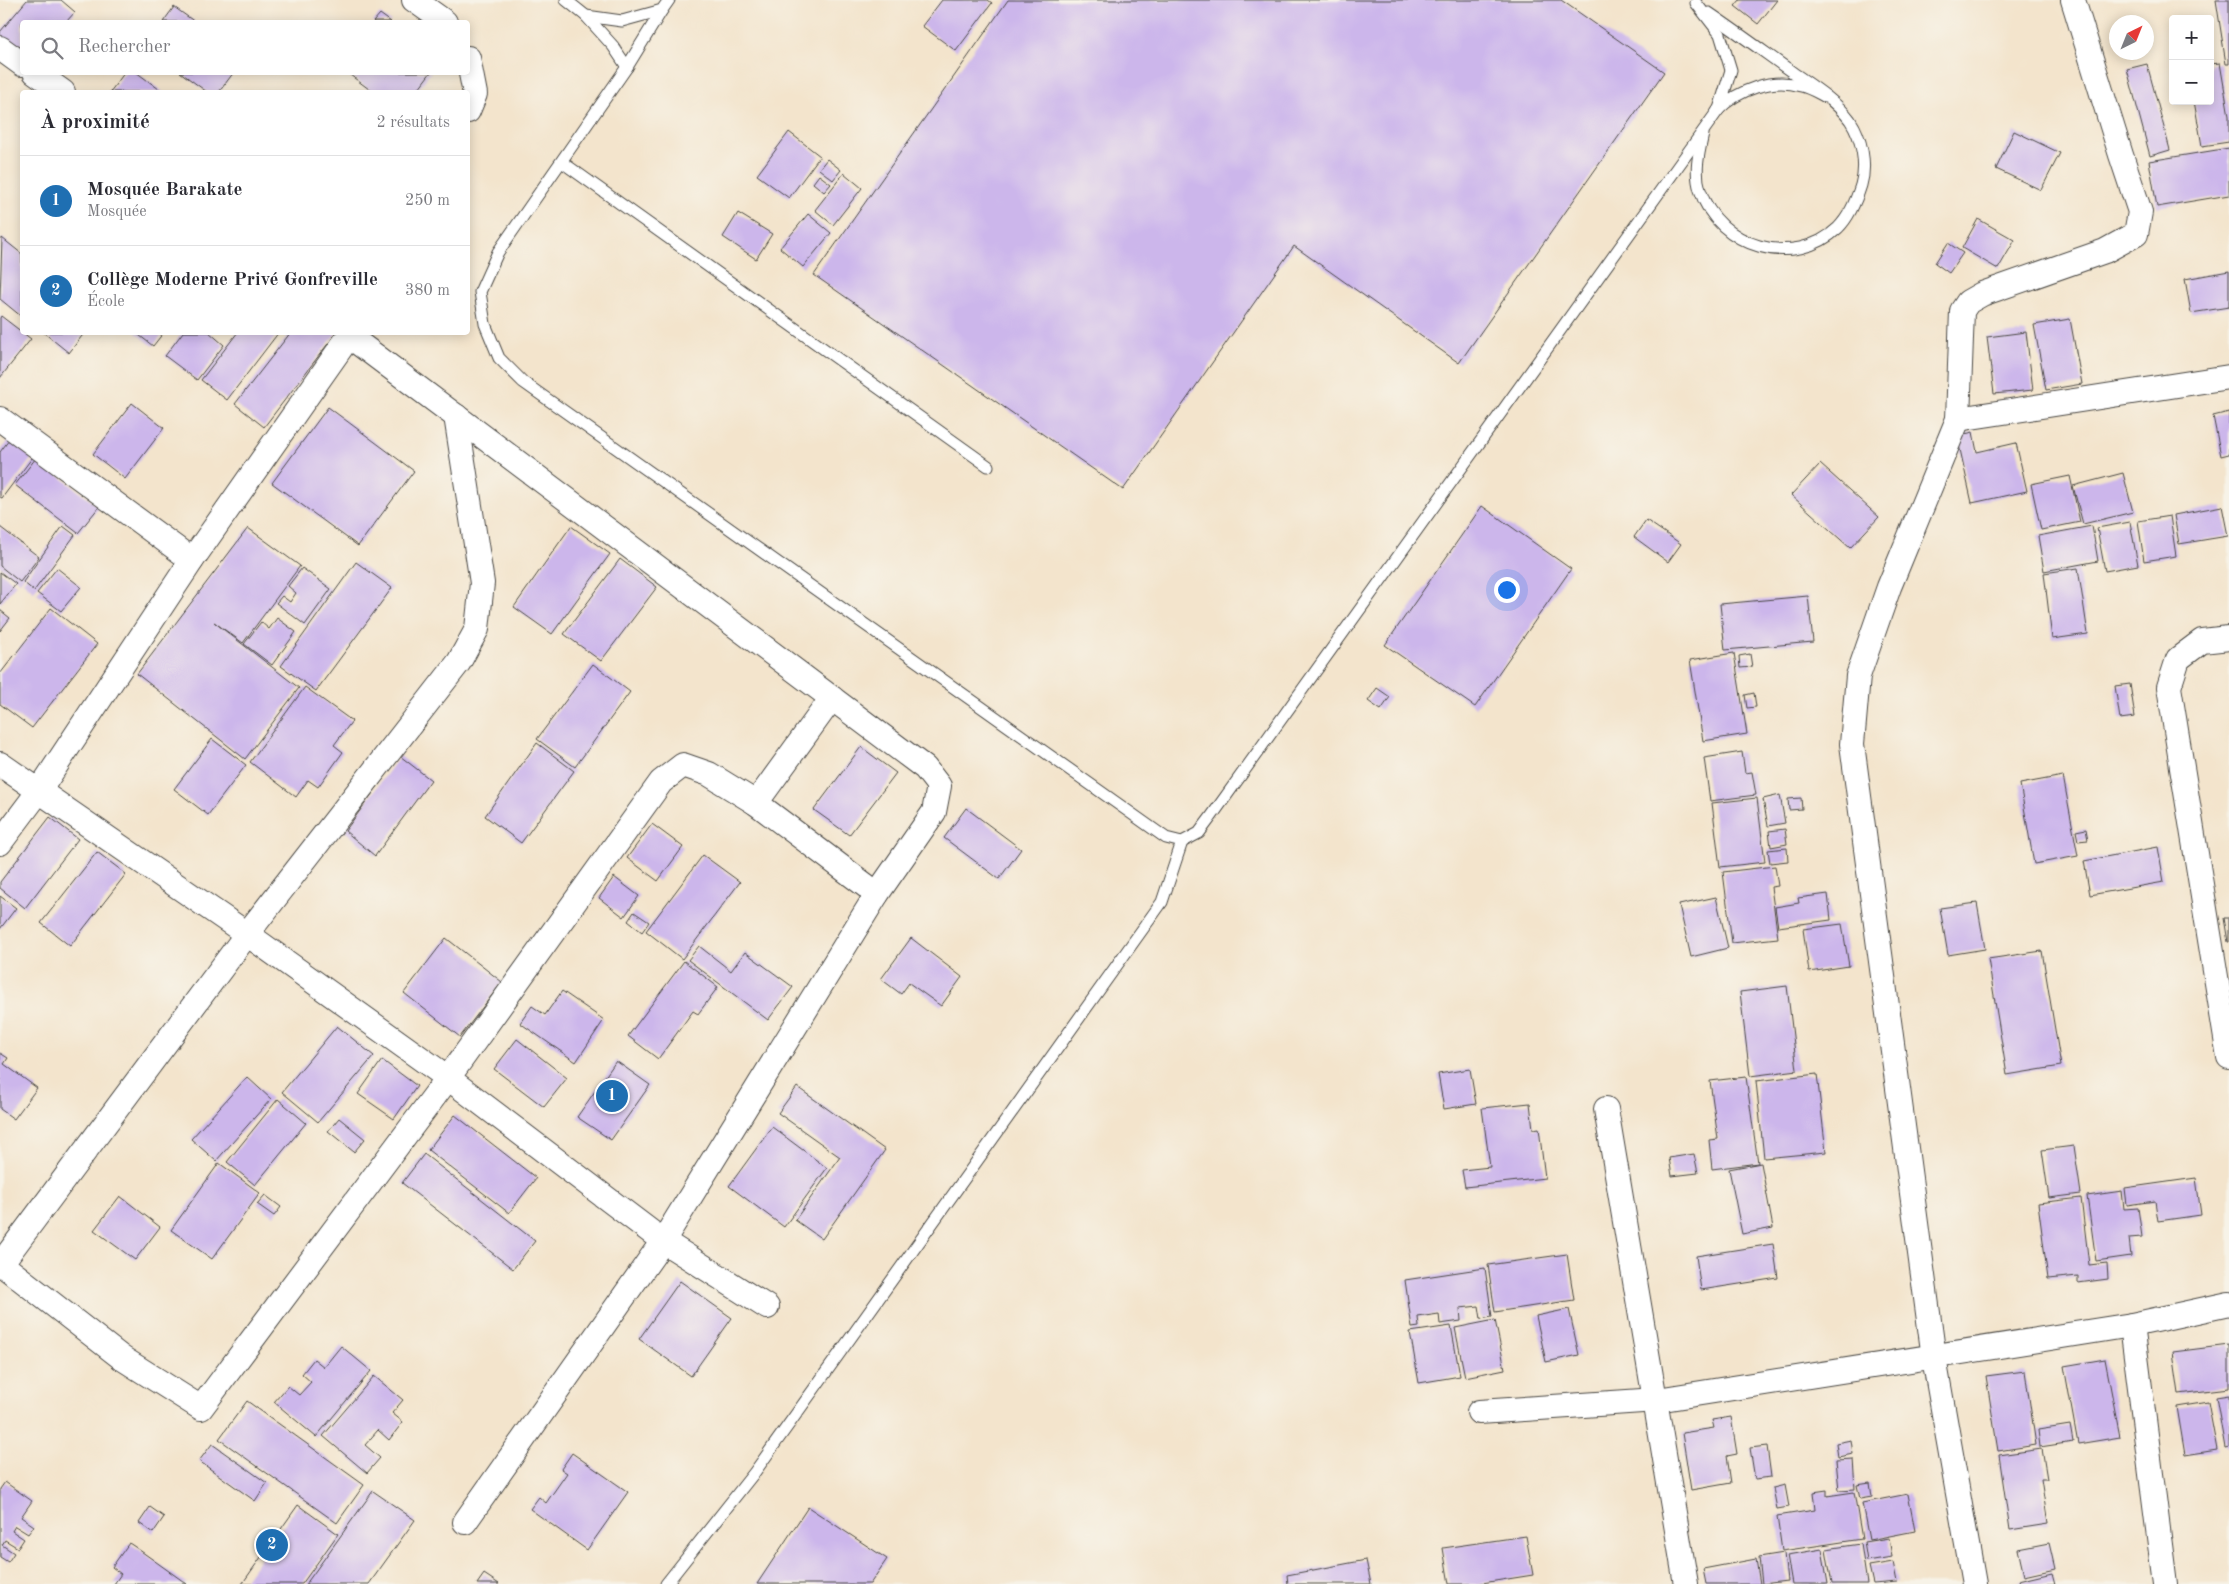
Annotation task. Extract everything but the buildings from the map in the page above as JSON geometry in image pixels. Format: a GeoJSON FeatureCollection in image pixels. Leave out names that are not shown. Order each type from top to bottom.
{"type":"FeatureCollection","features":[{"type":"Feature","properties":{"kind":"street"},"geometry":{"type":"LineString","coordinates":[[414,0],[443,20]]}},
{"type":"Feature","properties":{"kind":"street"},"geometry":{"type":"LineString","coordinates":[[1974,1584],[1934,1358],[1852,744],[1858,676],[1889,587],[1958,419],[1962,311],[1968,302],[1982,294],[2105,251],[2136,234],[2140,212],[2074,0]]}},
{"type":"Feature","properties":{"kind":"street"},"geometry":{"type":"LineString","coordinates":[[0,48],[20,63]]}},
{"type":"Feature","properties":{"kind":"street"},"geometry":{"type":"LineString","coordinates":[[470,68],[475,94],[470,106]]}},
{"type":"Feature","properties":{"kind":"street"},"geometry":{"type":"LineString","coordinates":[[39,75],[60,90]]}},
{"type":"Feature","properties":{"kind":"street"},"geometry":{"type":"LineString","coordinates":[[0,843],[39,791],[192,560],[349,335]]}},
{"type":"Feature","properties":{"kind":"street"},"geometry":{"type":"LineString","coordinates":[[351,335],[456,416],[925,768],[939,786],[934,812],[877,894],[663,1241],[465,1522]]}},
{"type":"Feature","properties":{"kind":"street"},"geometry":{"type":"LineString","coordinates":[[1958,419],[2229,377]]}},
{"type":"Feature","properties":{"kind":"street"},"geometry":{"type":"LineString","coordinates":[[456,416],[482,583],[477,629],[459,662],[247,934],[0,1264],[122,1358],[201,1408],[448,1078],[661,782],[683,765],[709,774],[756,802],[877,894]]}},
{"type":"Feature","properties":{"kind":"street"},"geometry":{"type":"LineString","coordinates":[[0,419],[192,560]]}},
{"type":"Feature","properties":{"kind":"street"},"geometry":{"type":"LineString","coordinates":[[2229,638],[2202,641],[2178,659],[2169,687],[2229,1057]]}},
{"type":"Feature","properties":{"kind":"street"},"geometry":{"type":"LineString","coordinates":[[756,802],[832,698]]}},
{"type":"Feature","properties":{"kind":"street"},"geometry":{"type":"LineString","coordinates":[[0,764],[247,934],[448,1078],[663,1241],[767,1307]]}},
{"type":"Feature","properties":{"kind":"street"},"geometry":{"type":"LineString","coordinates":[[1606,1109],[1657,1400],[1686,1584]]}},
{"type":"Feature","properties":{"kind":"street"},"geometry":{"type":"LineString","coordinates":[[1479,1412],[1657,1400],[1934,1358],[2132,1325],[2229,1304]]}},
{"type":"Feature","properties":{"kind":"street"},"geometry":{"type":"LineString","coordinates":[[2132,1325],[2165,1584]]}},
{"type":"Feature","properties":{"kind":"lane"},"geometry":{"type":"LineString","coordinates":[[566,0],[586,16],[613,46],[627,67]]}},
{"type":"Feature","properties":{"kind":"lane"},"geometry":{"type":"LineString","coordinates":[[669,0],[627,67],[498,252],[480,292],[485,324],[499,358],[531,388],[1166,838],[1182,842],[1199,833],[1212,817],[1719,109],[1743,91],[1770,83],[1800,85],[1826,97]]}},
{"type":"Feature","properties":{"kind":"lane"},"geometry":{"type":"LineString","coordinates":[[1694,2],[1826,97],[1850,121],[1862,147],[1864,176],[1855,204],[1838,228],[1815,243],[1787,250],[1758,247],[1732,234],[1713,216],[1700,190],[1697,160],[1704,132],[1719,109],[1731,70],[1720,34],[1694,2]]}},
{"type":"Feature","properties":{"kind":"lane"},"geometry":{"type":"LineString","coordinates":[[586,16],[622,21],[662,10]]}},
{"type":"Feature","properties":{"kind":"lane"},"geometry":{"type":"LineString","coordinates":[[562,162],[988,466]]}},
{"type":"Feature","properties":{"kind":"lane"},"geometry":{"type":"LineString","coordinates":[[666,1584],[754,1473],[1162,902],[1182,842]]}},
{"type":"Feature","properties":{"kind":"place","name":"Mosquée Barakate"},"geometry":{"type":"Point","coordinates":[612,1096]}},
{"type":"Feature","properties":{"kind":"place","name":"Collège Moderne Privé Gonfreville"},"geometry":{"type":"Point","coordinates":[272,1545]}}]}
